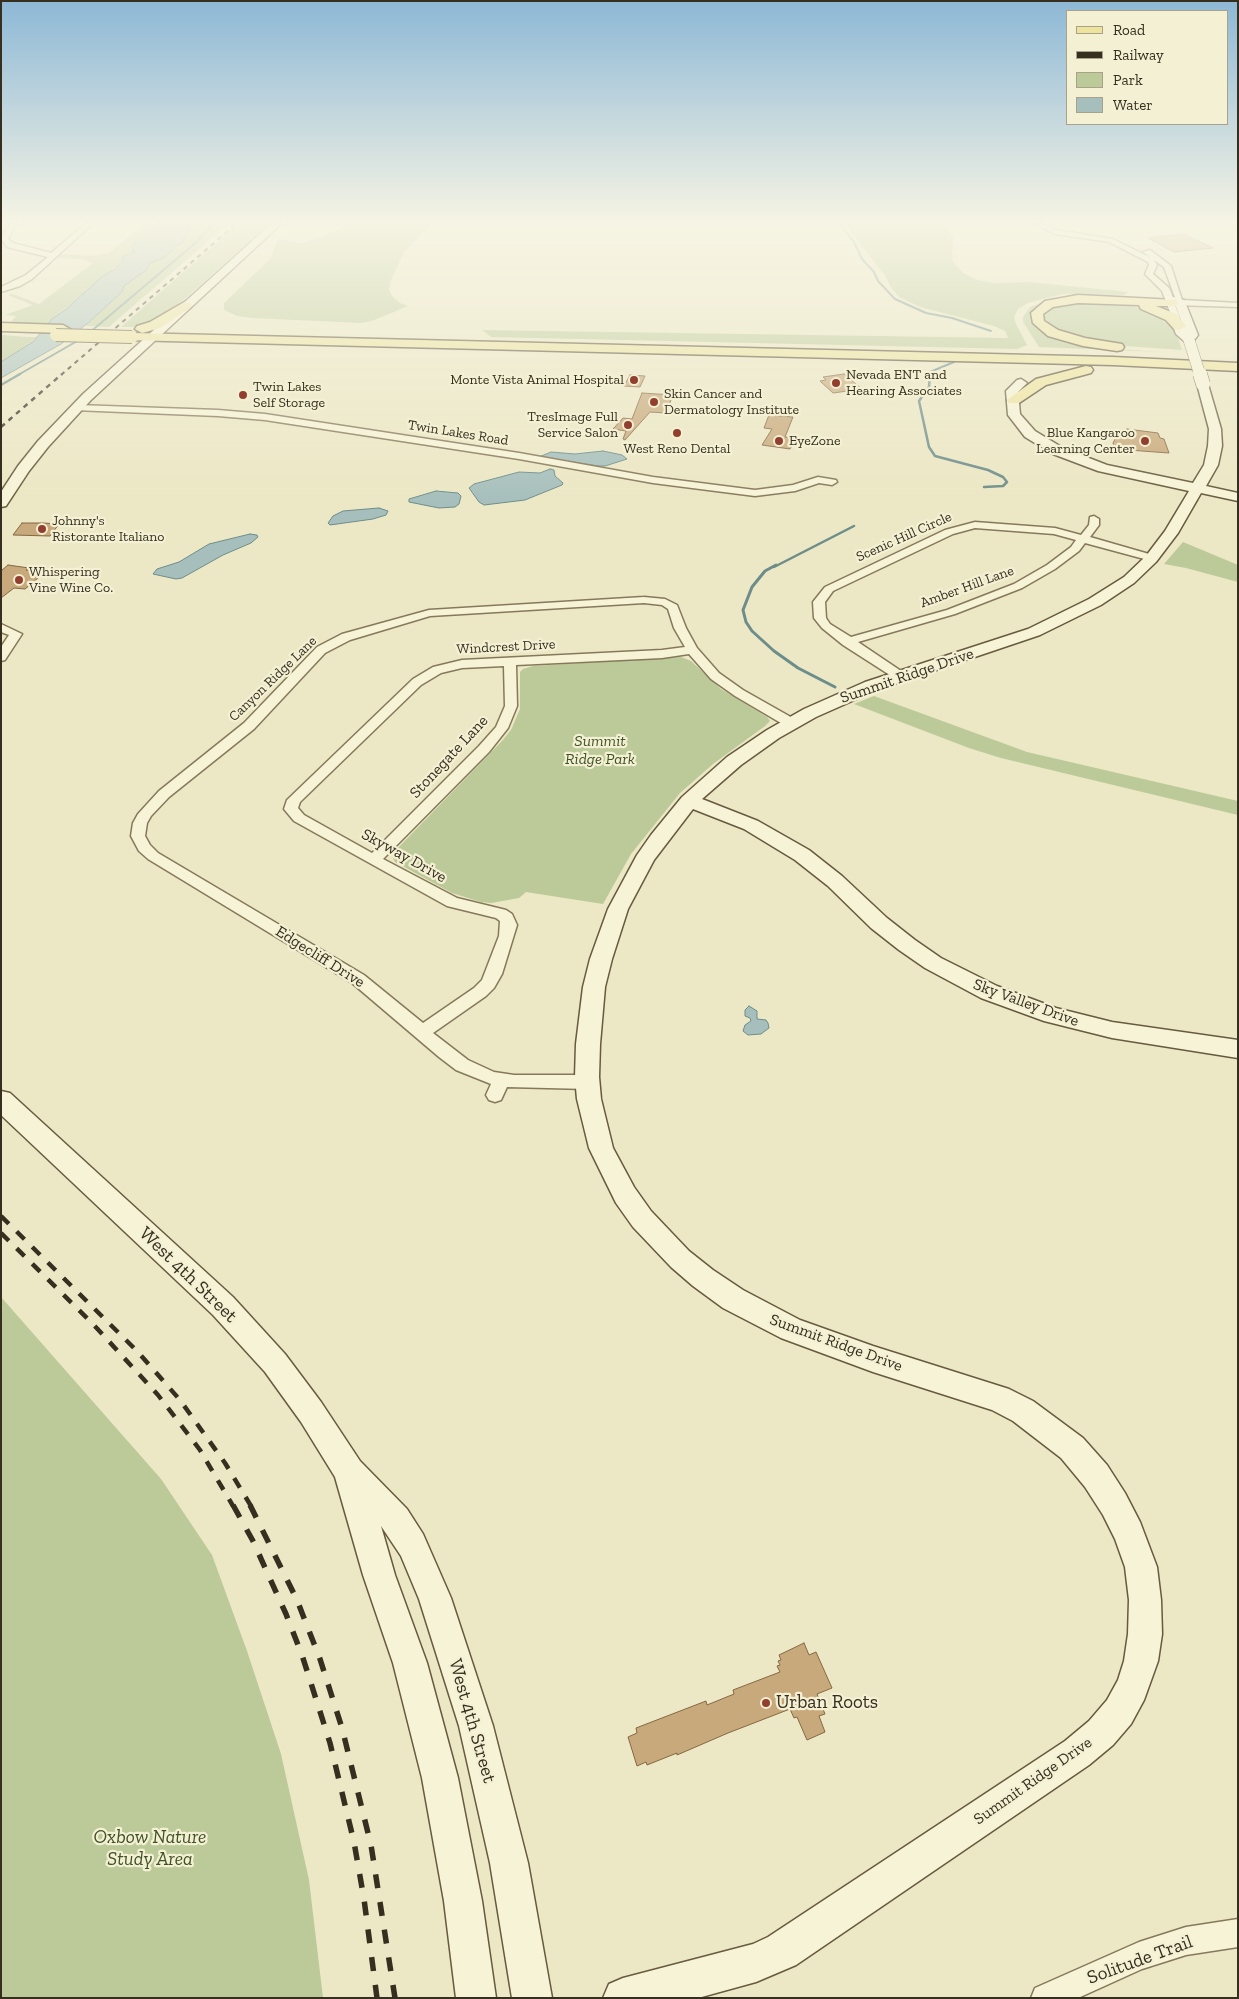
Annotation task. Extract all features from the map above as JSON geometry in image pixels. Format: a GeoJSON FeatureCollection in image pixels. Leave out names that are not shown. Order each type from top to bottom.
{"type":"FeatureCollection","features":[{"type":"Feature","properties":{"kind":"main road"},"geometry":{"type":"LineString","coordinates":[[133,354],[139,344],[138,342],[168,317]]}},
{"type":"Feature","properties":{"kind":"main road"},"geometry":{"type":"LineString","coordinates":[[1036,317],[1047,330],[1066,338],[1091,344],[1238,357]]}},
{"type":"Feature","properties":{"kind":"main road"},"geometry":{"type":"LineString","coordinates":[[1171,317],[1179,326]]}},
{"type":"Feature","properties":{"kind":"main road"},"geometry":{"type":"LineString","coordinates":[[1,327],[59,332]]}},
{"type":"Feature","properties":{"kind":"main road"},"geometry":{"type":"LineString","coordinates":[[1,333],[59,332],[417,341],[1238,367]]}},
{"type":"Feature","properties":{"kind":"main road"},"geometry":{"type":"LineString","coordinates":[[417,341],[1037,350],[1238,362]]}},
{"type":"Feature","properties":{"kind":"main road"},"geometry":{"type":"LineString","coordinates":[[1000,358],[1019,360],[1033,365],[1036,371],[1021,383]]}},
{"type":"Feature","properties":{"kind":"main road"},"geometry":{"type":"LineString","coordinates":[[1014,400],[1041,382],[1086,370],[1130,367],[1238,370]]}},
{"type":"Feature","properties":{"kind":"street"},"geometry":{"type":"LineString","coordinates":[[77,408],[125,369],[147,335],[174,317]]}},
{"type":"Feature","properties":{"kind":"street","name":"Summit Ridge Drive"},"geometry":{"type":"LineString","coordinates":[[623,1998],[756,1963],[782,1951],[1077,1753],[1101,1733],[1118,1712],[1132,1688],[1141,1661],[1145,1634],[1145,1600],[1140,1567],[1130,1533],[1096,1476],[1072,1448],[1050,1428],[999,1399],[873,1359],[791,1329],[733,1299],[703,1278],[680,1259],[642,1219],[624,1194],[601,1148],[594,1124],[588,1082],[590,1015],[601,959],[610,931],[629,885],[644,860],[658,839],[690,801],[734,761],[791,723],[855,692],[1009,642],[1057,622],[1111,592],[1129,580],[1152,558],[1172,533],[1199,489],[1214,459],[1216,440],[1215,429],[1203,384],[1189,340],[1182,334],[1177,317]]}},
{"type":"Feature","properties":{"kind":"street","name":"Summit Ridge Drive"},"geometry":{"type":"LineString","coordinates":[[1183,317],[1192,335],[1189,340]]}},
{"type":"Feature","properties":{"kind":"street"},"geometry":{"type":"LineString","coordinates":[[1,503],[23,469],[54,431],[133,354]]}},
{"type":"Feature","properties":{"kind":"street"},"geometry":{"type":"LineString","coordinates":[[1021,383],[1012,391],[1014,415],[1022,427],[1036,439],[1058,451],[1103,468],[1238,497]]}},
{"type":"Feature","properties":{"kind":"street","name":"Twin Lakes Road"},"geometry":{"type":"LineString","coordinates":[[77,408],[218,413],[265,417],[519,456],[653,480],[754,493],[795,488],[818,480],[832,482]]}},
{"type":"Feature","properties":{"kind":"street"},"geometry":{"type":"LineString","coordinates":[[1085,538],[1094,525],[1094,519]]}},
{"type":"Feature","properties":{"kind":"street","name":"Scenic Hill Circle"},"geometry":{"type":"LineString","coordinates":[[900,676],[833,633],[820,618],[819,602],[823,594],[839,583],[966,526],[987,525],[1039,528],[1085,538],[1152,558]]}},
{"type":"Feature","properties":{"kind":"street","name":"Amber Hill Lane"},"geometry":{"type":"LineString","coordinates":[[847,642],[951,612],[1005,592],[1058,562],[1076,549],[1085,538]]}},
{"type":"Feature","properties":{"kind":"street","name":"Canyon Ridge Lane"},"geometry":{"type":"LineString","coordinates":[[138,836],[140,823],[151,806],[248,726],[321,650],[346,637],[406,612],[644,600],[665,602],[673,608],[683,634],[692,650]]}},
{"type":"Feature","properties":{"kind":"street"},"geometry":{"type":"LineString","coordinates":[[1,626],[16,634],[1,657]]}},
{"type":"Feature","properties":{"kind":"street"},"geometry":{"type":"LineString","coordinates":[[692,650],[707,668],[725,683],[791,723]]}},
{"type":"Feature","properties":{"kind":"street","name":"Windcrest Drive"},"geometry":{"type":"LineString","coordinates":[[290,809],[300,793],[426,675],[449,666],[662,654],[692,650]]}},
{"type":"Feature","properties":{"kind":"street","name":"Stonegate Lane"},"geometry":{"type":"LineString","coordinates":[[374,860],[484,749],[502,728],[511,706],[510,662]]}},
{"type":"Feature","properties":{"kind":"street","name":"Sky Valley Drive"},"geometry":{"type":"LineString","coordinates":[[690,801],[750,825],[802,855],[835,881],[879,923],[907,945],[933,963],[988,992],[1052,1015],[1112,1030],[1238,1049]]}},
{"type":"Feature","properties":{"kind":"street","name":"Skyway Drive"},"geometry":{"type":"LineString","coordinates":[[290,809],[299,818],[452,902],[501,914],[508,918],[507,936],[494,974],[488,984],[480,992],[422,1032]]}},
{"type":"Feature","properties":{"kind":"street","name":"Edgecliff Drive"},"geometry":{"type":"LineString","coordinates":[[138,836],[144,848],[153,856],[344,970],[374,992],[445,1053],[498,1088],[538,1083],[588,1082]]}},
{"type":"Feature","properties":{"kind":"street","name":"West 4th Street"},"geometry":{"type":"LineString","coordinates":[[1,1100],[223,1306],[275,1363],[311,1412],[349,1471],[396,1520],[412,1545],[435,1598],[476,1726],[509,1863],[532,1998]]}},
{"type":"Feature","properties":{"kind":"street","name":"West 4th Street"},"geometry":{"type":"LineString","coordinates":[[349,1471],[379,1576],[410,1663],[440,1778],[463,1902],[476,1998]]}},
{"type":"Feature","properties":{"kind":"street","name":"Solitude Trail"},"geometry":{"type":"LineString","coordinates":[[1045,1998],[1139,1956],[1186,1940],[1238,1933]]}},
{"type":"Feature","properties":{"kind":"green space"},"geometry":{"type":"Polygon","coordinates":[[[15,317],[54,317],[48,325],[10,323],[15,317]]]}},
{"type":"Feature","properties":{"kind":"green space"},"geometry":{"type":"Polygon","coordinates":[[[94,317],[120,317],[109,327],[85,326],[94,317]]]}},
{"type":"Feature","properties":{"kind":"green space"},"geometry":{"type":"Polygon","coordinates":[[[132,317],[160,317],[153,323],[141,327],[121,327],[132,317]]]}},
{"type":"Feature","properties":{"kind":"green space"},"geometry":{"type":"Polygon","coordinates":[[[247,317],[381,317],[360,323],[247,317]]]}},
{"type":"Feature","properties":{"kind":"green space"},"geometry":{"type":"Polygon","coordinates":[[[960,317],[1014,317],[1027,345],[1017,349],[491,337],[482,330],[1008,338],[1005,331],[994,326],[960,317]]]}},
{"type":"Feature","properties":{"kind":"green space"},"geometry":{"type":"Polygon","coordinates":[[[1023,317],[1040,317],[1038,326],[1116,349],[1162,352],[1039,347],[1023,322],[1023,317]]]}},
{"type":"Feature","properties":{"kind":"green space"},"geometry":{"type":"Polygon","coordinates":[[[1042,317],[1164,317],[1175,329],[1182,350],[1110,345],[1062,334],[1045,324],[1042,317]]]}},
{"type":"Feature","properties":{"kind":"green space"},"geometry":{"type":"Polygon","coordinates":[[[1,335],[29,337],[38,337],[1,362],[1,335]]]}},
{"type":"Feature","properties":{"kind":"green space"},"geometry":{"type":"Polygon","coordinates":[[[1183,542],[1238,565],[1238,582],[1164,564],[1183,542]]]}},
{"type":"Feature","properties":{"kind":"green space","name":"Summit Ridge Park"},"geometry":{"type":"Polygon","coordinates":[[[681,657],[691,661],[721,689],[767,717],[770,721],[713,764],[680,793],[631,854],[603,904],[526,892],[519,898],[491,903],[481,902],[452,893],[395,862],[393,858],[394,852],[511,730],[520,709],[520,672],[523,669],[533,666],[681,657]]]}},
{"type":"Feature","properties":{"kind":"green space"},"geometry":{"type":"Polygon","coordinates":[[[874,696],[1027,752],[1238,801],[1238,815],[1001,758],[969,748],[854,704],[874,696]]]}},
{"type":"Feature","properties":{"kind":"green space","name":"Oxbow Nature Study Area"},"geometry":{"type":"Polygon","coordinates":[[[1,1297],[161,1479],[212,1555],[247,1651],[281,1754],[309,1880],[323,1998],[1,1998],[1,1297]]]}},
{"type":"Feature","properties":{"kind":"water"},"geometry":{"type":"Polygon","coordinates":[[[54,317],[94,317],[61,344],[1,378],[1,362],[34,341],[54,317]]]}},
{"type":"Feature","properties":{"kind":"water"},"geometry":{"type":"Polygon","coordinates":[[[603,451],[622,455],[627,459],[605,466],[598,466],[539,457],[551,452],[575,454],[603,451]]]}},
{"type":"Feature","properties":{"kind":"water"},"geometry":{"type":"Polygon","coordinates":[[[550,469],[554,470],[555,476],[563,483],[562,485],[525,500],[484,505],[479,502],[469,488],[474,484],[519,472],[540,473],[550,469]]]}},
{"type":"Feature","properties":{"kind":"water"},"geometry":{"type":"Polygon","coordinates":[[[436,491],[458,493],[461,496],[459,504],[455,507],[439,508],[409,502],[409,499],[436,491]]]}},
{"type":"Feature","properties":{"kind":"water"},"geometry":{"type":"Polygon","coordinates":[[[379,508],[388,511],[386,515],[373,519],[330,525],[328,523],[333,516],[343,511],[379,508]]]}},
{"type":"Feature","properties":{"kind":"water"},"geometry":{"type":"Polygon","coordinates":[[[250,534],[257,535],[258,537],[251,543],[223,555],[182,578],[176,579],[153,574],[157,569],[179,562],[209,544],[250,534]]]}},
{"type":"Feature","properties":{"kind":"water"},"geometry":{"type":"Polygon","coordinates":[[[749,1006],[757,1011],[757,1019],[766,1020],[768,1023],[769,1028],[761,1034],[748,1035],[743,1031],[745,1025],[751,1021],[750,1018],[745,1016],[745,1010],[749,1006]]]}},
{"type":"Feature","properties":{"kind":"building","name":"Nevada ENT and Hearing Associates"},"geometry":{"type":"Polygon","coordinates":[[[844,374],[862,389],[833,393],[820,381],[826,380],[823,377],[844,374]]]}},
{"type":"Feature","properties":{"kind":"building","name":"Monte Vista Animal Hospital"},"geometry":{"type":"Polygon","coordinates":[[[630,375],[645,376],[640,387],[624,386],[630,375]]]}},
{"type":"Feature","properties":{"kind":"building"},"geometry":{"type":"Polygon","coordinates":[[[642,393],[673,395],[666,413],[650,412],[625,440],[623,439],[626,431],[613,429],[623,418],[632,419],[642,393]]]}},
{"type":"Feature","properties":{"kind":"building"},"geometry":{"type":"Polygon","coordinates":[[[769,415],[793,417],[785,437],[796,438],[790,449],[762,445],[772,429],[764,428],[769,415]]]}},
{"type":"Feature","properties":{"kind":"building","name":"Blue Kangaroo Learning Center"},"geometry":{"type":"Polygon","coordinates":[[[1127,429],[1158,433],[1160,438],[1164,439],[1169,453],[1115,449],[1113,443],[1120,430],[1127,431],[1127,429]]]}},
{"type":"Feature","properties":{"kind":"building","name":"Johnny's Ristorante Italiano"},"geometry":{"type":"Polygon","coordinates":[[[22,523],[59,524],[50,536],[13,535],[22,523]]]}},
{"type":"Feature","properties":{"kind":"building","name":"Whispering Vine Wine Co."},"geometry":{"type":"Polygon","coordinates":[[[8,565],[29,568],[26,570],[44,573],[25,589],[14,588],[1,598],[1,571],[8,565]]]}},
{"type":"Feature","properties":{"kind":"building","name":"Urban Roots"},"geometry":{"type":"Polygon","coordinates":[[[804,1643],[809,1655],[816,1652],[832,1688],[817,1694],[825,1714],[819,1716],[825,1732],[807,1740],[797,1717],[794,1718],[790,1709],[677,1755],[677,1753],[647,1765],[646,1762],[637,1766],[628,1737],[637,1733],[636,1728],[706,1701],[707,1705],[734,1694],[733,1690],[780,1672],[777,1666],[780,1665],[778,1661],[781,1660],[779,1655],[804,1643]]]}},
{"type":"Feature","properties":{"kind":"waterway"},"geometry":{"type":"LineString","coordinates":[[89,333],[108,317]]}},
{"type":"Feature","properties":{"kind":"waterway"},"geometry":{"type":"LineString","coordinates":[[948,317],[991,331]]}},
{"type":"Feature","properties":{"kind":"waterway"},"geometry":{"type":"LineString","coordinates":[[18,375],[79,340]]}},
{"type":"Feature","properties":{"kind":"waterway"},"geometry":{"type":"LineString","coordinates":[[930,374],[930,372],[954,362]]}},
{"type":"Feature","properties":{"kind":"waterway"},"geometry":{"type":"LineString","coordinates":[[1,385],[20,374]]}},
{"type":"Feature","properties":{"kind":"waterway"},"geometry":{"type":"LineString","coordinates":[[930,374],[929,387],[919,401],[929,447],[935,456],[988,470],[1003,477],[1007,482],[1003,486],[984,487]]}},
{"type":"Feature","properties":{"kind":"waterway"},"geometry":{"type":"LineString","coordinates":[[774,567],[854,526]]}},
{"type":"Feature","properties":{"kind":"waterway"},"geometry":{"type":"LineString","coordinates":[[776,565],[765,571],[752,587],[743,610],[746,622],[752,631],[774,651],[798,668],[835,687]]}},
{"type":"Feature","properties":{"kind":"railway"},"geometry":{"type":"LineString","coordinates":[[61,375],[128,317]]}},
{"type":"Feature","properties":{"kind":"railway"},"geometry":{"type":"LineString","coordinates":[[1,427],[62,374]]}},
{"type":"Feature","properties":{"kind":"railway"},"geometry":{"type":"LineString","coordinates":[[1,1216],[137,1351],[180,1400],[225,1463],[251,1506]]}},
{"type":"Feature","properties":{"kind":"railway"},"geometry":{"type":"LineString","coordinates":[[1,1233],[93,1324],[158,1395],[200,1450],[233,1506]]}},
{"type":"Feature","properties":{"kind":"railway"},"geometry":{"type":"LineString","coordinates":[[233,1505],[253,1541],[286,1614],[302,1655],[330,1743],[354,1842],[364,1899],[377,1998]]}},
{"type":"Feature","properties":{"kind":"railway"},"geometry":{"type":"LineString","coordinates":[[250,1505],[297,1600],[320,1659],[342,1728],[371,1845],[395,1998]]}},
{"type":"Feature","properties":{"kind":"place","name":"Monte Vista Animal Hospital"},"geometry":{"type":"Point","coordinates":[634,380]}},
{"type":"Feature","properties":{"kind":"place","name":"Nevada ENT and Hearing Associates"},"geometry":{"type":"Point","coordinates":[836,383]}},
{"type":"Feature","properties":{"kind":"place","name":"Twin Lakes Self Storage"},"geometry":{"type":"Point","coordinates":[243,395]}},
{"type":"Feature","properties":{"kind":"place","name":"Skin Cancer and Dermatology Institute"},"geometry":{"type":"Point","coordinates":[654,402]}},
{"type":"Feature","properties":{"kind":"place","name":"TresImage Full Service Salon"},"geometry":{"type":"Point","coordinates":[628,425]}},
{"type":"Feature","properties":{"kind":"place","name":"West Reno Dental"},"geometry":{"type":"Point","coordinates":[677,433]}},
{"type":"Feature","properties":{"kind":"place","name":"EyeZone"},"geometry":{"type":"Point","coordinates":[779,441]}},
{"type":"Feature","properties":{"kind":"place","name":"Blue Kangaroo Learning Center"},"geometry":{"type":"Point","coordinates":[1145,441]}},
{"type":"Feature","properties":{"kind":"place","name":"Johnny's Ristorante Italiano"},"geometry":{"type":"Point","coordinates":[42,529]}},
{"type":"Feature","properties":{"kind":"place","name":"Whispering Vine Wine Co."},"geometry":{"type":"Point","coordinates":[19,580]}},
{"type":"Feature","properties":{"kind":"place","name":"Urban Roots"},"geometry":{"type":"Point","coordinates":[766,1703]}}]}
